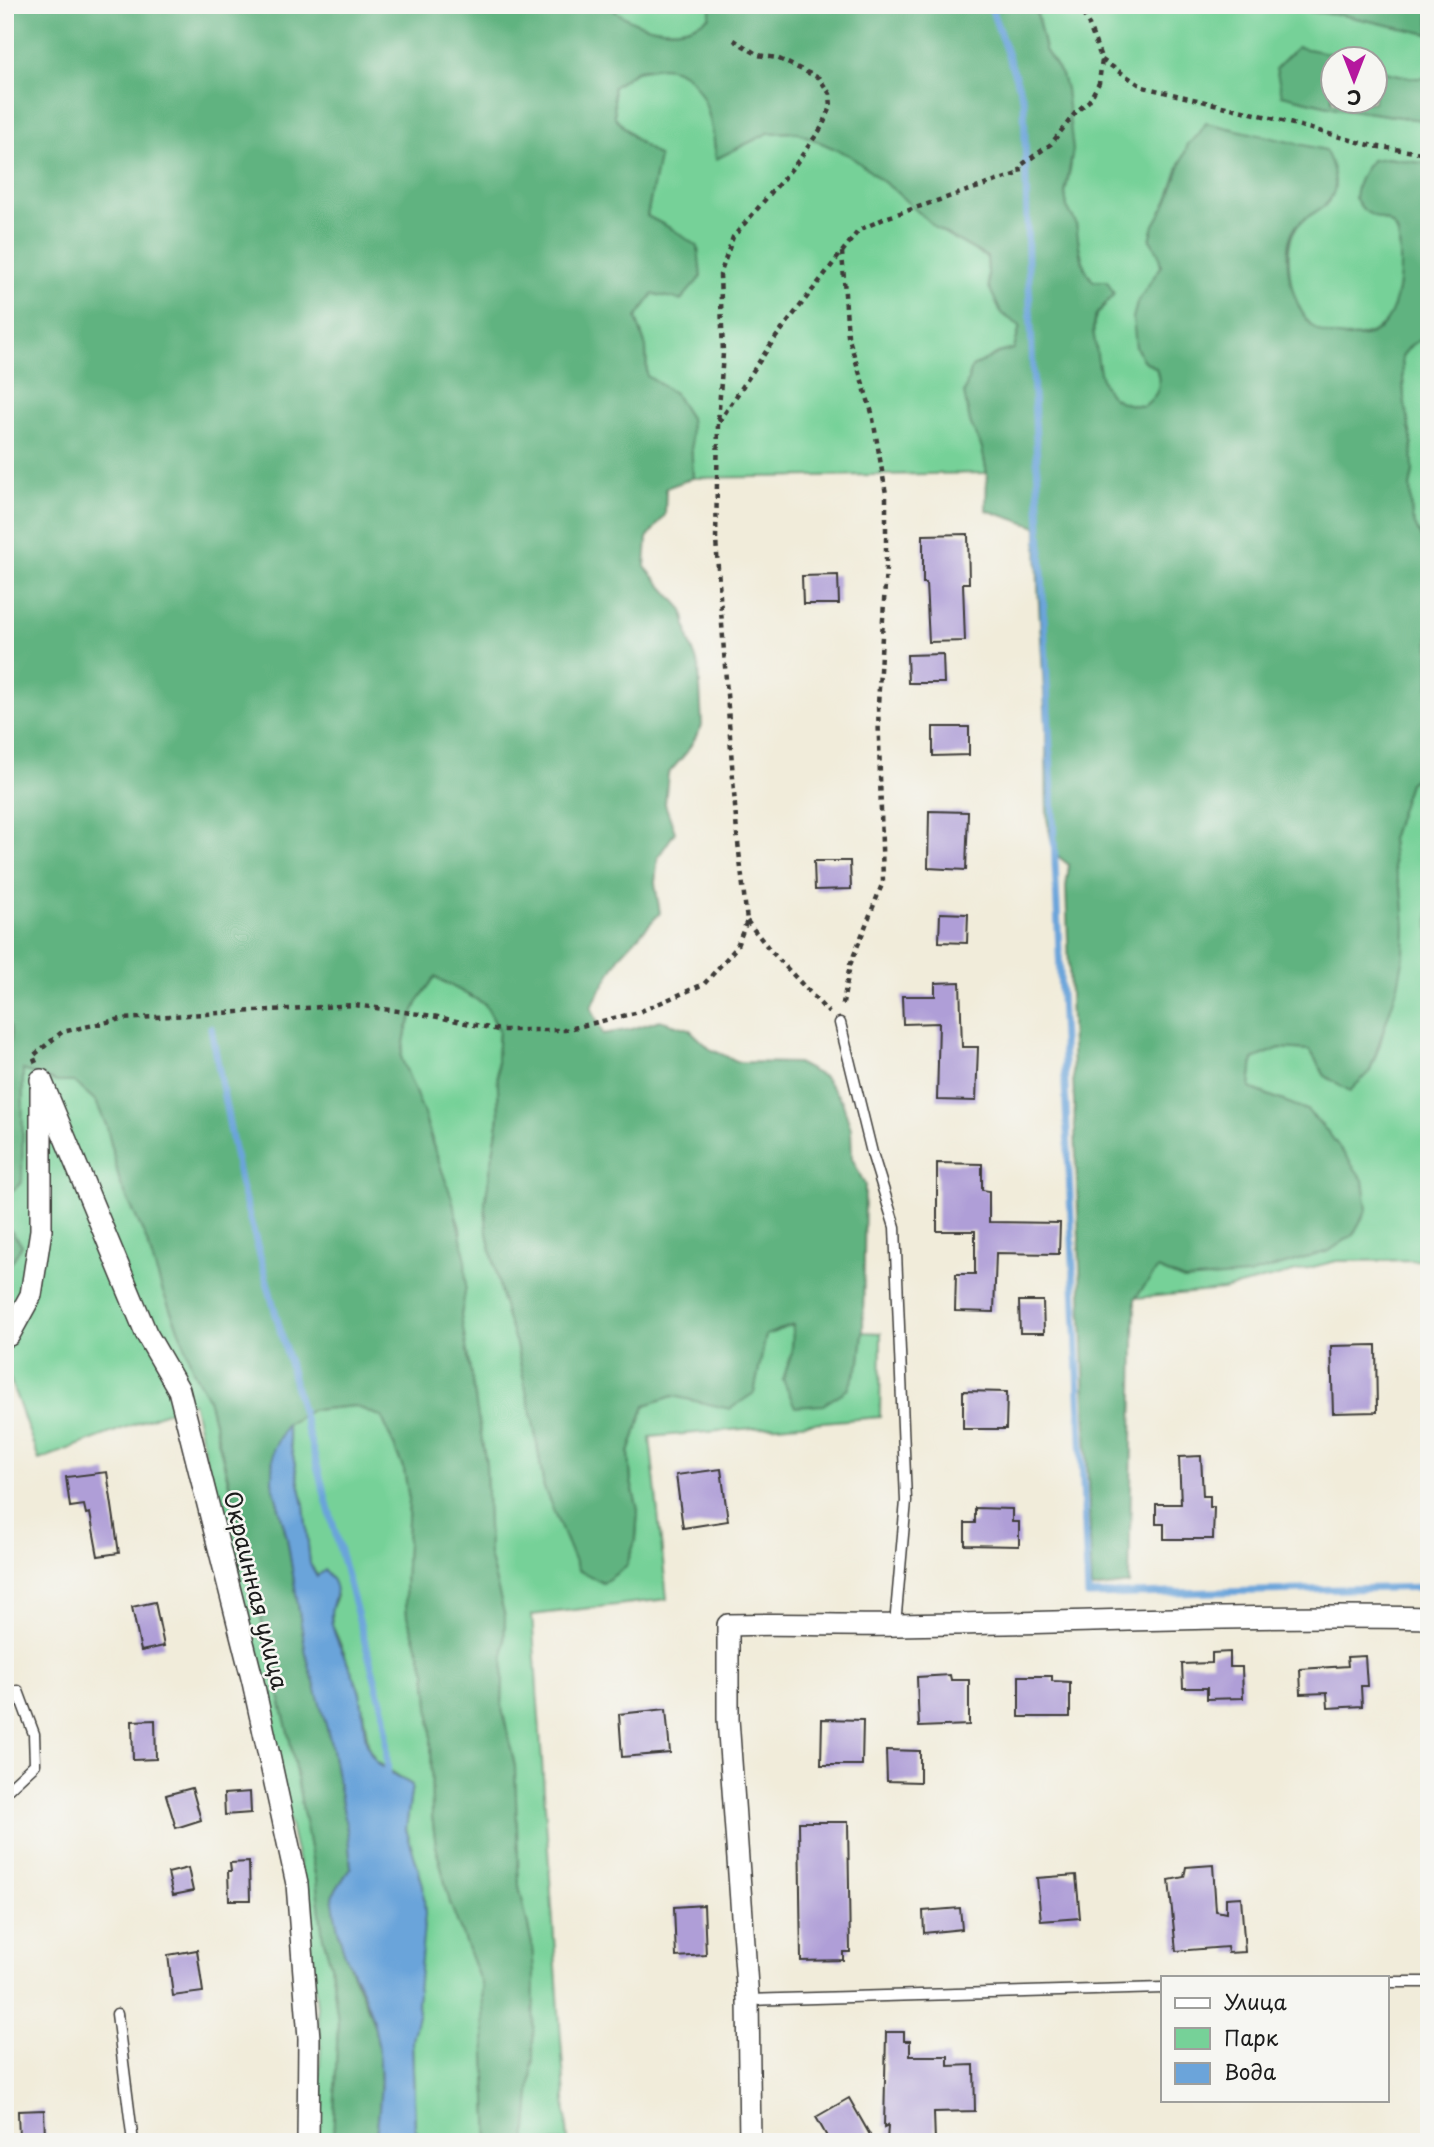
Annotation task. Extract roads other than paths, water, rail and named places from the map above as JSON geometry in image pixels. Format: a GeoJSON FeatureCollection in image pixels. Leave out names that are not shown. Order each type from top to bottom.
{"type":"FeatureCollection","features":[{"type":"Feature","properties":{"kind":"street","name":"Окраинная улица"},"geometry":{"type":"LineString","coordinates":[[5,1336],[9,1335],[31,1295],[41,1230],[41,1080],[146,1333],[179,1390],[250,1669],[297,1884],[309,2038],[308,2142]]}},
{"type":"Feature","properties":{"kind":"street"},"geometry":{"type":"LineString","coordinates":[[750,2142],[748,2000],[727,1719],[728,1625],[895,1625],[1320,1616],[1429,1618]]}},
{"type":"Feature","properties":{"kind":"lane"},"geometry":{"type":"LineString","coordinates":[[839,1024],[872,1153],[895,1227],[906,1501],[895,1625]]}},
{"type":"Feature","properties":{"kind":"lane"},"geometry":{"type":"LineString","coordinates":[[5,1792],[35,1764],[34,1734],[18,1691]]}},
{"type":"Feature","properties":{"kind":"lane"},"geometry":{"type":"LineString","coordinates":[[1388,1982],[1429,1982]]}},
{"type":"Feature","properties":{"kind":"lane"},"geometry":{"type":"LineString","coordinates":[[748,2000],[1161,1988]]}},
{"type":"Feature","properties":{"kind":"lane"},"geometry":{"type":"LineString","coordinates":[[117,2014],[133,2142]]}},
{"type":"Feature","properties":{"kind":"water"},"geometry":{"type":"Polygon","coordinates":[[[286,1425],[304,1505],[310,1564],[317,1576],[325,1570],[335,1585],[332,1624],[360,1694],[368,1747],[380,1765],[412,1785],[406,1829],[423,1885],[425,1914],[417,2003],[419,2011],[412,2040],[415,2128],[424,2142],[375,2142],[381,2075],[378,2042],[367,2001],[343,1947],[332,1896],[351,1867],[348,1835],[330,1739],[306,1654],[287,1538],[272,1481],[273,1450],[286,1425]]]}},
{"type":"Feature","properties":{"kind":"waterway"},"geometry":{"type":"LineString","coordinates":[[990,5],[1024,101],[1028,262],[1088,1595],[1429,1587]]}},
{"type":"Feature","properties":{"kind":"waterway"},"geometry":{"type":"LineString","coordinates":[[211,1028],[241,1186],[385,1716],[388,1778]]}}]}
